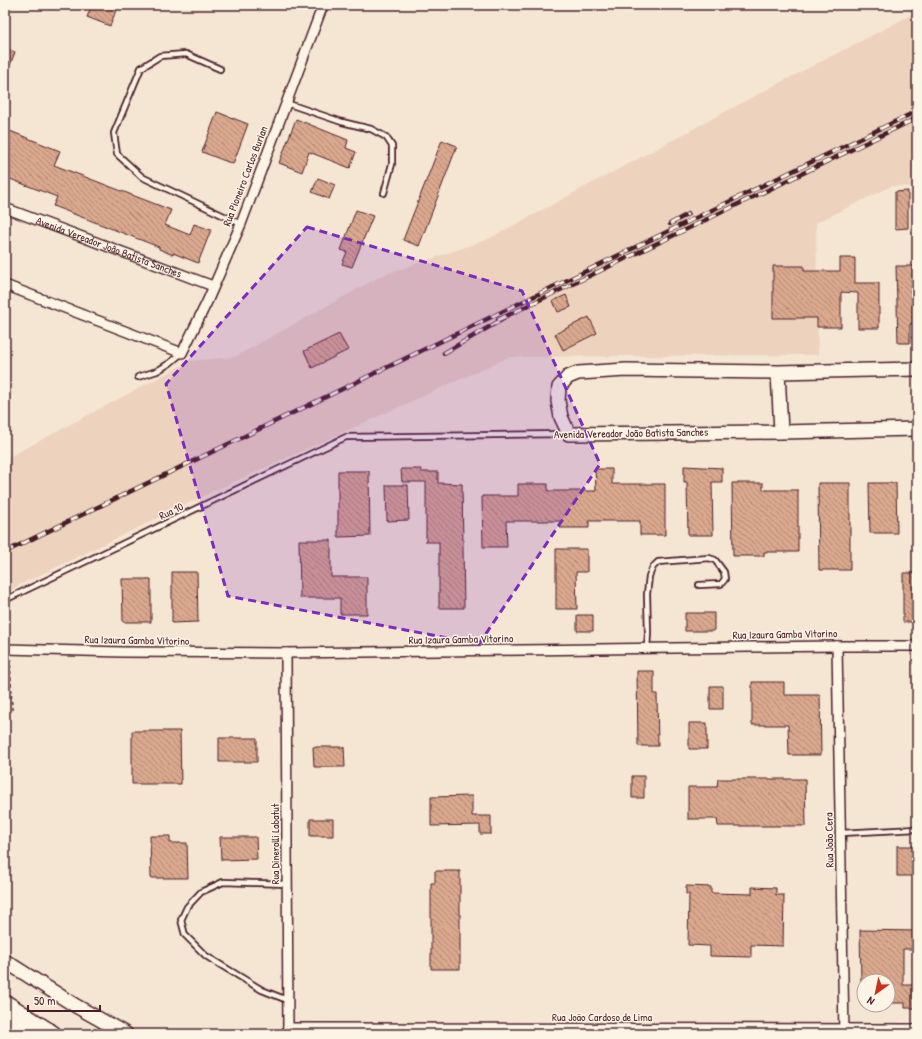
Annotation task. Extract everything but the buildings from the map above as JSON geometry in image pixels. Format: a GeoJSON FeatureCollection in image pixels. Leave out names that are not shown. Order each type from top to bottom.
{"type":"FeatureCollection","features":[{"type":"Feature","properties":{"kind":"highway"},"geometry":{"type":"LineString","coordinates":[[5,1003],[53,1034]]}},
{"type":"Feature","properties":{"kind":"highway"},"geometry":{"type":"LineString","coordinates":[[5,1021],[26,1034]]}},
{"type":"Feature","properties":{"kind":"street","name":"Rua Pioneiro Carlos Burian"},"geometry":{"type":"LineString","coordinates":[[182,353],[207,302],[241,224],[323,5]]}},
{"type":"Feature","properties":{"kind":"street","name":"Avenida Vereador João Batista Sanches"},"geometry":{"type":"LineString","coordinates":[[5,208],[213,286]]}},
{"type":"Feature","properties":{"kind":"street"},"geometry":{"type":"LineString","coordinates":[[5,285],[182,353]]}},
{"type":"Feature","properties":{"kind":"street"},"geometry":{"type":"LineString","coordinates":[[569,434],[561,417],[558,401],[559,387],[568,377],[578,373],[626,370],[778,372],[917,369]]}},
{"type":"Feature","properties":{"kind":"street"},"geometry":{"type":"LineString","coordinates":[[778,372],[781,432]]}},
{"type":"Feature","properties":{"kind":"street","name":"Avenida Vereador João Batista Sanches"},"geometry":{"type":"LineString","coordinates":[[569,434],[917,429]]}},
{"type":"Feature","properties":{"kind":"street","name":"Rua João Cera"},"geometry":{"type":"LineString","coordinates":[[837,646],[844,1032]]}},
{"type":"Feature","properties":{"kind":"street","name":"Rua Izaura Gamba Vitorino"},"geometry":{"type":"LineString","coordinates":[[7,649],[123,652],[286,653],[917,646]]}},
{"type":"Feature","properties":{"kind":"street","name":"Rua Dinerolli Labatut"},"geometry":{"type":"LineString","coordinates":[[286,653],[288,1031]]}},
{"type":"Feature","properties":{"kind":"street"},"geometry":{"type":"LineString","coordinates":[[5,961],[76,1006],[126,1034]]}},
{"type":"Feature","properties":{"kind":"street","name":"Rua João Cardoso de Lima"},"geometry":{"type":"LineString","coordinates":[[288,1031],[844,1032],[917,1029]]}},
{"type":"Feature","properties":{"kind":"lane"},"geometry":{"type":"LineString","coordinates":[[220,69],[186,54],[160,56],[141,68],[114,133],[117,154],[142,177],[241,224]]}},
{"type":"Feature","properties":{"kind":"lane"},"geometry":{"type":"LineString","coordinates":[[286,103],[342,122],[371,129],[386,137],[392,146],[392,164],[384,193]]}},
{"type":"Feature","properties":{"kind":"lane"},"geometry":{"type":"LineString","coordinates":[[138,377],[157,371],[182,353]]}},
{"type":"Feature","properties":{"kind":"lane","name":"Avenida Vereador João Batista Sanches"},"geometry":{"type":"LineString","coordinates":[[346,437],[569,434]]}},
{"type":"Feature","properties":{"kind":"lane","name":"Rua 10"},"geometry":{"type":"LineString","coordinates":[[5,600],[346,437]]}},
{"type":"Feature","properties":{"kind":"lane"},"geometry":{"type":"LineString","coordinates":[[647,648],[647,594],[649,576],[653,566],[658,562],[709,558],[716,560],[724,572],[725,579],[721,584],[699,586]]}},
{"type":"Feature","properties":{"kind":"lane"},"geometry":{"type":"LineString","coordinates":[[841,832],[917,829]]}},
{"type":"Feature","properties":{"kind":"lane"},"geometry":{"type":"LineString","coordinates":[[287,884],[223,882],[201,892],[187,907],[181,920],[185,935],[206,956],[262,990],[288,1000]]}},
{"type":"Feature","properties":{"kind":"path"},"geometry":{"type":"LineString","coordinates":[[7,649],[12,711]]}},
{"type":"Feature","properties":{"kind":"highlighted area"},"geometry":{"type":"Polygon","coordinates":[[[307,227],[522,291],[600,464],[479,644],[228,596],[166,384],[307,227]]]}},
{"type":"Feature","properties":{"kind":"shaded area"},"geometry":{"type":"Polygon","coordinates":[[[917,12],[917,187],[892,186],[816,223],[818,355],[509,357],[214,491],[5,592],[5,459],[190,361],[235,357],[381,276],[488,239],[760,93],[917,12]]]}},
{"type":"Feature","properties":{"kind":"railway"},"geometry":{"type":"LineString","coordinates":[[5,552],[917,111]]}},
{"type":"Feature","properties":{"kind":"railway"},"geometry":{"type":"LineString","coordinates":[[498,320],[917,118]]}},
{"type":"Feature","properties":{"kind":"railway"},"geometry":{"type":"LineString","coordinates":[[670,224],[688,214]]}},
{"type":"Feature","properties":{"kind":"railway"},"geometry":{"type":"LineString","coordinates":[[444,353],[503,319]]}}]}
